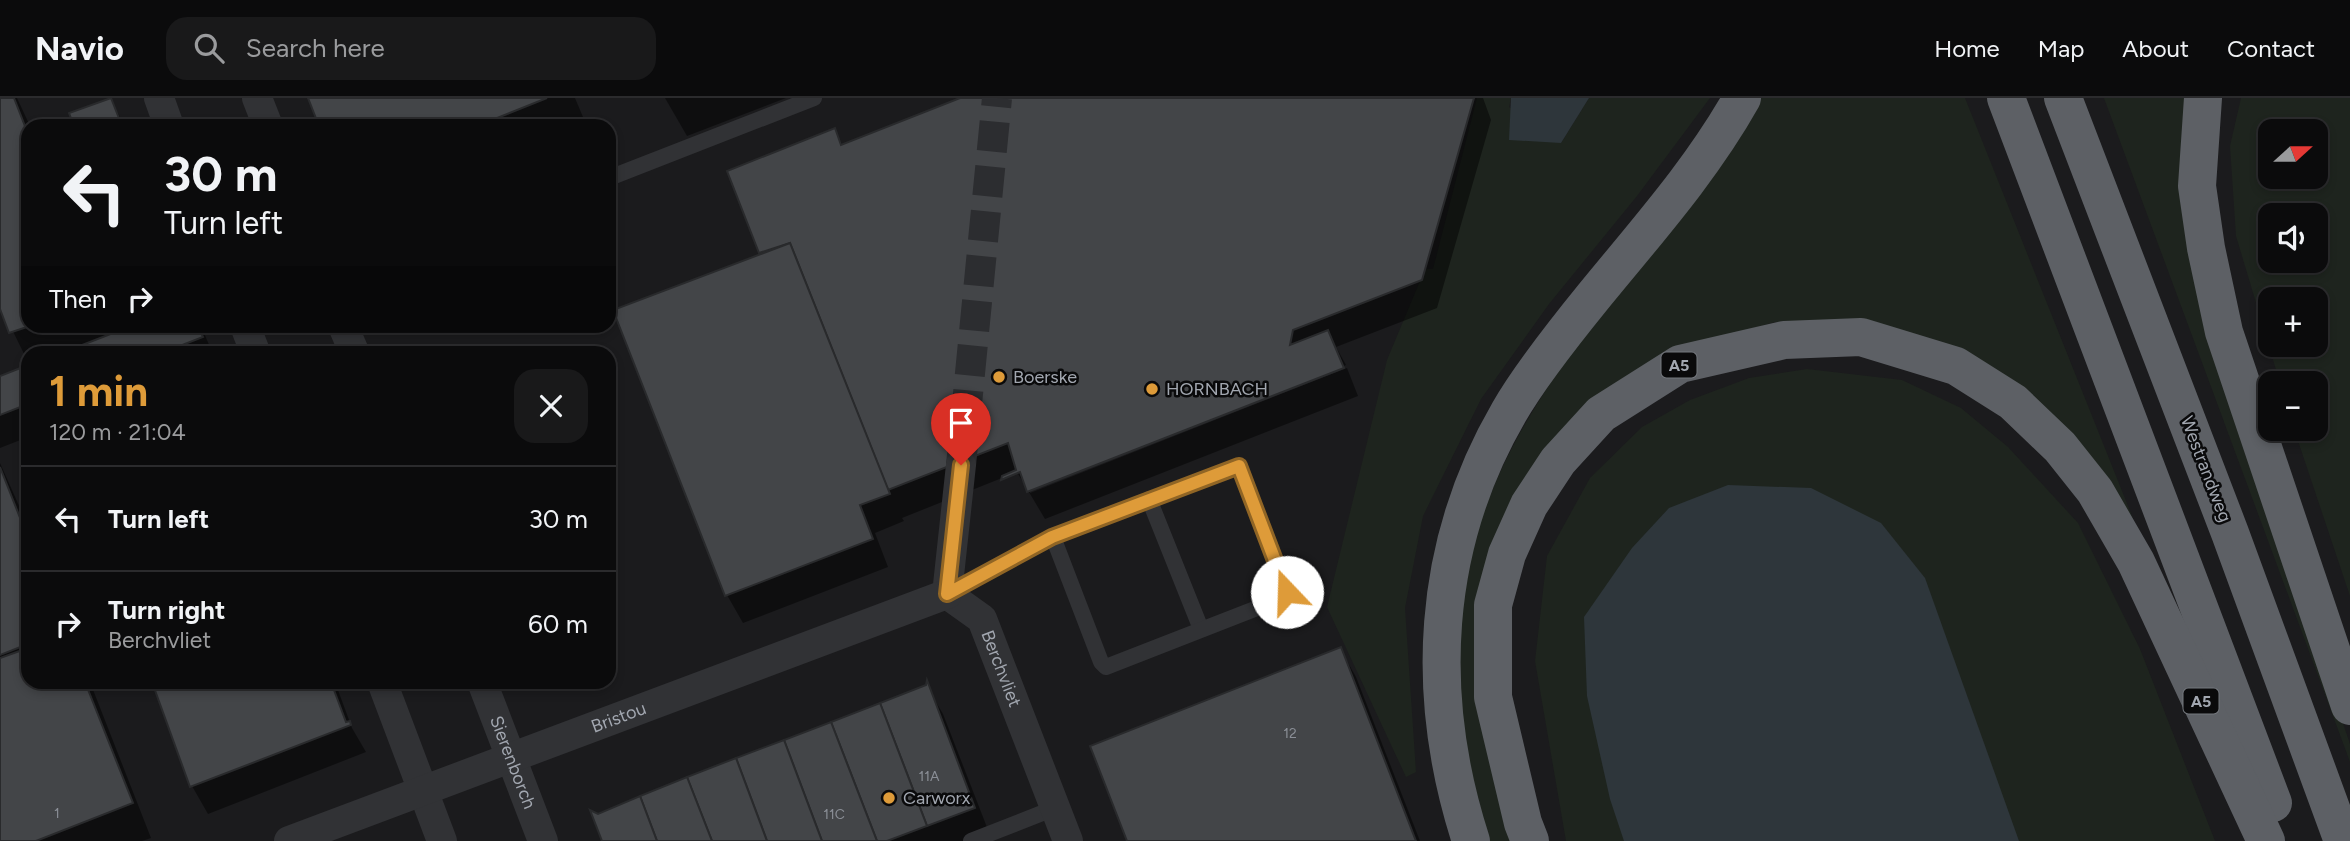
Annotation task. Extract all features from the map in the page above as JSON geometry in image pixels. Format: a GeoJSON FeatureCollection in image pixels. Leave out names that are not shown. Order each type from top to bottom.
{"type":"FeatureCollection","features":[{"type":"Feature","properties":{"kind":"highway"},"geometry":{"type":"LineString","coordinates":[[1471,841],[1450,768],[1441,705],[1441,638],[1446,588],[1457,537],[1478,476],[1509,411],[1591,299],[1679,196],[1742,98]]}},
{"type":"Feature","properties":{"kind":"highway","name":"A5"},"geometry":{"type":"LineString","coordinates":[[2006,98],[2161,500],[2286,841]]}},
{"type":"Feature","properties":{"kind":"highway","name":"Westrandweg"},"geometry":{"type":"LineString","coordinates":[[2063,98],[2230,533],[2343,841]]}},
{"type":"Feature","properties":{"kind":"highway"},"geometry":{"type":"LineString","coordinates":[[2203,98],[2197,186],[2206,248],[2224,332],[2350,706]]}},
{"type":"Feature","properties":{"kind":"highway","name":"A5"},"geometry":{"type":"LineString","coordinates":[[1530,841],[1523,823],[1493,697],[1493,605],[1507,554],[1529,505],[1558,461],[1601,414],[1680,364],[1784,340],[1861,337],[1956,366],[2013,402],[2060,447],[2095,491],[2136,562],[2266,841]]}},
{"type":"Feature","properties":{"kind":"street"},"geometry":{"type":"LineString","coordinates":[[159,98],[166,119]]}},
{"type":"Feature","properties":{"kind":"street"},"geometry":{"type":"LineString","coordinates":[[257,98],[265,119]]}},
{"type":"Feature","properties":{"kind":"street"},"geometry":{"type":"LineString","coordinates":[[947,594],[961,465]]}},
{"type":"Feature","properties":{"kind":"street","name":"Bristou"},"geometry":{"type":"LineString","coordinates":[[289,841],[947,594]]}},
{"type":"Feature","properties":{"kind":"street","name":"Berchvliet"},"geometry":{"type":"LineString","coordinates":[[947,594],[982,619],[1068,841]]}},
{"type":"Feature","properties":{"kind":"street"},"geometry":{"type":"LineString","coordinates":[[385,689],[442,841]]}},
{"type":"Feature","properties":{"kind":"street","name":"Sierenborch"},"geometry":{"type":"LineString","coordinates":[[485,689],[543,841]]}},
{"type":"Feature","properties":{"kind":"lane"},"geometry":{"type":"LineString","coordinates":[[616,175],[814,98]]}},
{"type":"Feature","properties":{"kind":"lane"},"geometry":{"type":"LineString","coordinates":[[947,594],[1052,537],[1239,466],[1287,592],[1283,598],[1106,667],[1101,662],[1052,537]]}},
{"type":"Feature","properties":{"kind":"lane"},"geometry":{"type":"LineString","coordinates":[[1149,499],[1201,629]]}},
{"type":"Feature","properties":{"kind":"lane"},"geometry":{"type":"LineString","coordinates":[[971,841],[1055,807]]}},
{"type":"Feature","properties":{"kind":"shaded area"},"geometry":{"type":"Polygon","coordinates":[[[0,98],[2350,98],[2350,841],[0,841],[0,98]]]}},
{"type":"Feature","properties":{"kind":"shaded area"},"geometry":{"type":"Polygon","coordinates":[[[1477,98],[1511,98],[1509,107],[1561,143],[1589,98],[1710,98],[1637,196],[1549,304],[1481,399],[1423,516],[1405,608],[1416,772],[1406,777],[1327,607],[1387,360],[1425,269],[1433,269],[1477,98]]]}},
{"type":"Feature","properties":{"kind":"shaded area"},"geometry":{"type":"Polygon","coordinates":[[[1511,98],[1589,98],[1561,143],[1509,140],[1511,98]]]}},
{"type":"Feature","properties":{"kind":"shaded area"},"geometry":{"type":"Polygon","coordinates":[[[1761,98],[1965,98],[2144,546],[2090,460],[1859,321],[1775,322],[1697,344],[1628,376],[1496,557],[1519,841],[1489,841],[1471,770],[1458,698],[1457,649],[1463,591],[1476,537],[1494,486],[1518,437],[1546,390],[1611,300],[1711,177],[1761,98]]]}},
{"type":"Feature","properties":{"kind":"shaded area"},"geometry":{"type":"Polygon","coordinates":[[[2104,98],[2187,98],[2234,402],[2350,744],[2350,762],[2104,98]]]}},
{"type":"Feature","properties":{"kind":"shaded area"},"geometry":{"type":"Polygon","coordinates":[[[2241,98],[2350,98],[2350,596],[2298,441],[2328,441],[2328,371],[2276,371],[2272,357],[2328,357],[2328,287],[2258,287],[2258,310],[2236,236],[2230,146],[2241,98]]]}},
{"type":"Feature","properties":{"kind":"shaded area"},"geometry":{"type":"Polygon","coordinates":[[[1807,369],[1902,380],[1961,408],[2008,447],[2078,523],[2140,649],[2215,841],[1566,841],[1535,661],[1547,556],[1590,478],[1642,427],[1690,400],[1749,378],[1807,369]]]}},
{"type":"Feature","properties":{"kind":"shaded area"},"geometry":{"type":"Polygon","coordinates":[[[1728,485],[1811,488],[1881,523],[1925,578],[2019,841],[1624,841],[1610,799],[1587,696],[1584,617],[1632,548],[1669,508],[1728,485]]]}},
{"type":"Feature","properties":{"kind":"building"},"geometry":{"type":"Polygon","coordinates":[[[0,98],[14,98],[22,119],[21,329],[9,333],[0,309],[0,98]]]}},
{"type":"Feature","properties":{"kind":"building"},"geometry":{"type":"Polygon","coordinates":[[[111,98],[119,119],[71,119],[69,113],[111,98]]]}},
{"type":"Feature","properties":{"kind":"building"},"geometry":{"type":"Polygon","coordinates":[[[308,98],[547,98],[494,119],[316,119],[308,98]]]}},
{"type":"Feature","properties":{"kind":"building"},"geometry":{"type":"Polygon","coordinates":[[[960,98],[1474,98],[1422,280],[1293,330],[1290,345],[1328,330],[1344,368],[1027,492],[1020,472],[1001,480],[1002,476],[1016,470],[1008,443],[888,490],[790,243],[759,253],[727,171],[835,128],[841,145],[960,98]]]}},
{"type":"Feature","properties":{"kind":"building"},"geometry":{"type":"Polygon","coordinates":[[[790,243],[890,494],[860,505],[873,539],[725,596],[616,318],[616,309],[790,243]]]}},
{"type":"Feature","properties":{"kind":"building"},"geometry":{"type":"Polygon","coordinates":[[[113,333],[201,333],[203,337],[180,346],[80,346],[113,333]]]}},
{"type":"Feature","properties":{"kind":"building"},"geometry":{"type":"Polygon","coordinates":[[[21,368],[21,407],[0,415],[0,376],[21,368]]]}},
{"type":"Feature","properties":{"kind":"building"},"geometry":{"type":"Polygon","coordinates":[[[0,467],[21,520],[21,647],[0,655],[0,467]]]}},
{"type":"Feature","properties":{"kind":"building"},"geometry":{"type":"Polygon","coordinates":[[[1341,647],[1416,841],[1127,841],[1090,746],[1341,647]]]}},
{"type":"Feature","properties":{"kind":"building"},"geometry":{"type":"Polygon","coordinates":[[[21,650],[21,689],[88,689],[133,803],[36,841],[0,841],[0,658],[21,650]]]}},
{"type":"Feature","properties":{"kind":"building"},"geometry":{"type":"Polygon","coordinates":[[[927,680],[975,808],[927,826],[880,703],[926,685],[927,680]]]}},
{"type":"Feature","properties":{"kind":"building"},"geometry":{"type":"Polygon","coordinates":[[[155,689],[334,689],[346,722],[350,721],[351,725],[190,787],[155,689]]]}},
{"type":"Feature","properties":{"kind":"building"},"geometry":{"type":"Polygon","coordinates":[[[880,703],[927,826],[887,841],[877,841],[831,722],[880,703]]]}},
{"type":"Feature","properties":{"kind":"building"},"geometry":{"type":"Polygon","coordinates":[[[831,722],[877,841],[822,841],[784,740],[831,722]]]}},
{"type":"Feature","properties":{"kind":"building"},"geometry":{"type":"Polygon","coordinates":[[[784,740],[822,841],[767,841],[736,758],[784,740]]]}},
{"type":"Feature","properties":{"kind":"building"},"geometry":{"type":"Polygon","coordinates":[[[736,758],[767,841],[712,841],[687,777],[736,758]]]}},
{"type":"Feature","properties":{"kind":"building"},"geometry":{"type":"Polygon","coordinates":[[[687,777],[712,841],[657,841],[640,796],[687,777]]]}},
{"type":"Feature","properties":{"kind":"building"},"geometry":{"type":"Polygon","coordinates":[[[640,796],[657,841],[602,841],[590,810],[598,814],[640,796]]]}},
{"type":"Feature","properties":{"kind":"tunnel"},"geometry":{"type":"LineString","coordinates":[[961,465],[997,98]]}},
{"type":"Feature","properties":{"kind":"place","name":"Boerske"},"geometry":{"type":"Point","coordinates":[999,377]}},
{"type":"Feature","properties":{"kind":"place","name":"HORNBACH"},"geometry":{"type":"Point","coordinates":[1152,389]}},
{"type":"Feature","properties":{"kind":"place","name":"Carworx"},"geometry":{"type":"Point","coordinates":[889,798]}},
{"type":"Feature","properties":{"kind":"route"},"geometry":{"type":"LineString","coordinates":[[961,465],[947,594],[1052,537],[1239,466],[1287,592]]}}]}
